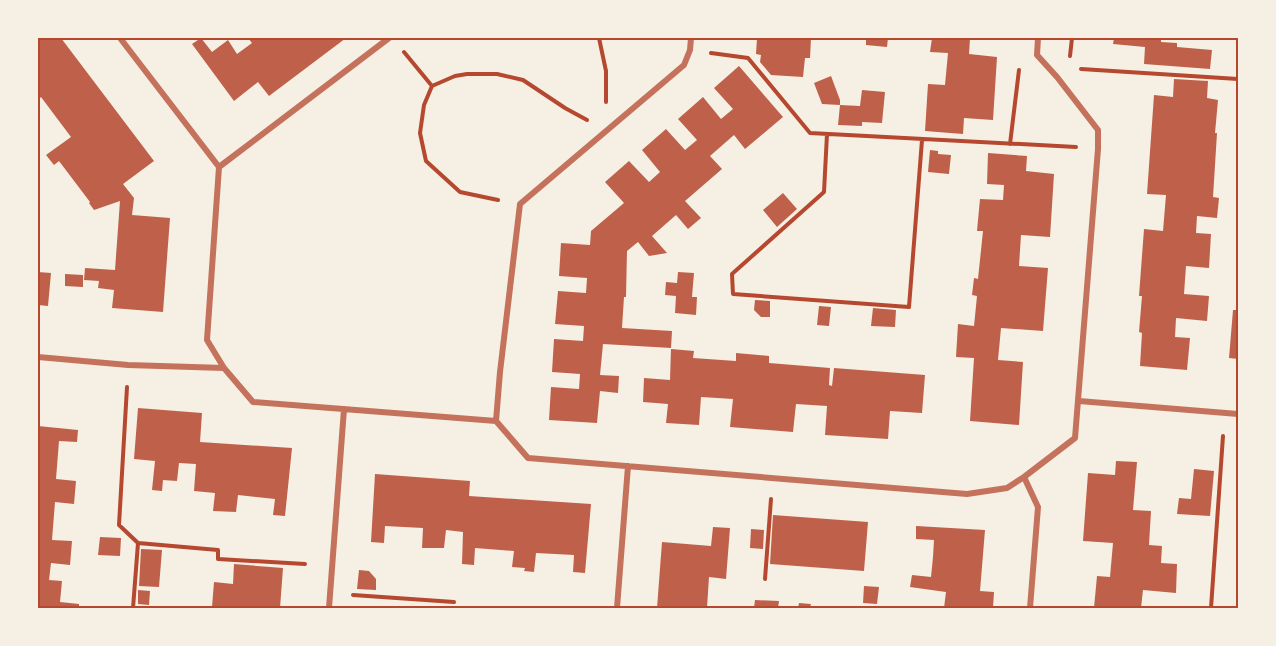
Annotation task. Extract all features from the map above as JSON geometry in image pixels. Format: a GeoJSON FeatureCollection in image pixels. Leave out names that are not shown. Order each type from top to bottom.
{"type":"FeatureCollection","features":[{"type":"Feature","properties":{"kind":"street"},"geometry":{"type":"LineString","coordinates":[[120,38],[219,167],[207,340],[224,368],[253,402],[496,421],[528,458],[967,494],[1007,488],[1075,438],[1098,130],[1037,55],[1038,38]]}},
{"type":"Feature","properties":{"kind":"street"},"geometry":{"type":"LineString","coordinates":[[219,167],[389,38]]}},
{"type":"Feature","properties":{"kind":"street"},"geometry":{"type":"LineString","coordinates":[[496,421],[520,204],[684,65],[690,50],[691,38]]}},
{"type":"Feature","properties":{"kind":"street"},"geometry":{"type":"LineString","coordinates":[[38,357],[128,365],[224,368]]}},
{"type":"Feature","properties":{"kind":"street"},"geometry":{"type":"LineString","coordinates":[[1079,401],[1239,414]]}},
{"type":"Feature","properties":{"kind":"street"},"geometry":{"type":"LineString","coordinates":[[329,609],[344,409]]}},
{"type":"Feature","properties":{"kind":"street"},"geometry":{"type":"LineString","coordinates":[[617,609],[628,466]]}},
{"type":"Feature","properties":{"kind":"street"},"geometry":{"type":"LineString","coordinates":[[1024,477],[1038,507],[1030,609]]}},
{"type":"Feature","properties":{"kind":"path"},"geometry":{"type":"LineString","coordinates":[[520,204],[460,192],[426,161],[420,133],[424,105],[432,86],[455,76],[467,74],[497,74],[523,80],[565,108],[606,130],[606,71],[599,38]]}},
{"type":"Feature","properties":{"kind":"path"},"geometry":{"type":"LineString","coordinates":[[1069,69],[1072,38]]}},
{"type":"Feature","properties":{"kind":"path"},"geometry":{"type":"LineString","coordinates":[[399,46],[432,86]]}},
{"type":"Feature","properties":{"kind":"path"},"geometry":{"type":"LineString","coordinates":[[690,50],[748,58],[810,133],[1098,148]]}},
{"type":"Feature","properties":{"kind":"path"},"geometry":{"type":"LineString","coordinates":[[1010,144],[1020,63],[1037,55]]}},
{"type":"Feature","properties":{"kind":"path"},"geometry":{"type":"LineString","coordinates":[[1057,77],[1069,69],[1239,79]]}},
{"type":"Feature","properties":{"kind":"path"},"geometry":{"type":"LineString","coordinates":[[827,134],[824,192],[732,274],[733,294],[909,308],[922,140]]}},
{"type":"Feature","properties":{"kind":"path"},"geometry":{"type":"LineString","coordinates":[[128,365],[119,525],[138,543],[218,550],[218,559],[304,564]]}},
{"type":"Feature","properties":{"kind":"path"},"geometry":{"type":"LineString","coordinates":[[1211,609],[1225,413]]}},
{"type":"Feature","properties":{"kind":"path"},"geometry":{"type":"LineString","coordinates":[[765,579],[772,478]]}},
{"type":"Feature","properties":{"kind":"path"},"geometry":{"type":"LineString","coordinates":[[133,609],[138,543]]}},
{"type":"Feature","properties":{"kind":"path"},"geometry":{"type":"LineString","coordinates":[[330,593],[454,602]]}},
{"type":"Feature","properties":{"kind":"building"},"geometry":{"type":"Polygon","coordinates":[[[38,38],[61,38],[154,161],[123,184],[134,198],[132,215],[170,218],[163,312],[112,308],[114,290],[98,288],[99,281],[84,280],[85,268],[115,270],[120,201],[94,210],[59,161],[54,165],[46,155],[71,137],[41,97],[38,100],[38,38]]]}},
{"type":"Feature","properties":{"kind":"building"},"geometry":{"type":"Polygon","coordinates":[[[201,38],[212,52],[228,40],[237,54],[252,43],[248,38],[346,38],[269,96],[258,82],[234,101],[192,44],[201,38]]]}},
{"type":"Feature","properties":{"kind":"building"},"geometry":{"type":"Polygon","coordinates":[[[757,38],[811,38],[810,58],[805,58],[803,77],[771,75],[760,62],[761,55],[756,54],[757,38]]]}},
{"type":"Feature","properties":{"kind":"building"},"geometry":{"type":"Polygon","coordinates":[[[866,38],[888,38],[887,47],[866,45],[866,38]]]}},
{"type":"Feature","properties":{"kind":"building"},"geometry":{"type":"Polygon","coordinates":[[[932,38],[970,38],[969,54],[997,57],[993,120],[964,118],[963,134],[925,131],[928,84],[945,85],[948,53],[930,52],[932,38]]]}},
{"type":"Feature","properties":{"kind":"building"},"geometry":{"type":"Polygon","coordinates":[[[1114,38],[1161,38],[1161,42],[1177,43],[1177,47],[1212,50],[1210,69],[1144,64],[1145,47],[1113,44],[1114,38]]]}},
{"type":"Feature","properties":{"kind":"building"},"geometry":{"type":"Polygon","coordinates":[[[739,66],[783,117],[745,149],[734,135],[710,156],[722,169],[685,201],[701,218],[688,229],[676,215],[652,236],[667,253],[649,256],[638,242],[627,251],[626,297],[624,297],[622,328],[672,331],[671,348],[603,344],[600,375],[619,376],[618,393],[600,391],[597,423],[549,420],[551,387],[579,389],[580,374],[552,372],[554,339],[583,341],[584,326],[555,324],[558,291],[586,293],[587,278],[559,276],[561,243],[590,245],[591,231],[624,203],[605,182],[629,161],[649,182],[660,172],[642,150],[666,129],[685,150],[697,140],[678,119],[703,97],[721,119],[733,109],[714,88],[739,66]]]}},
{"type":"Feature","properties":{"kind":"building"},"geometry":{"type":"Polygon","coordinates":[[[831,76],[840,105],[822,104],[814,83],[831,76]]]}},
{"type":"Feature","properties":{"kind":"building"},"geometry":{"type":"Polygon","coordinates":[[[1174,79],[1208,81],[1207,98],[1218,100],[1213,197],[1219,198],[1217,218],[1197,216],[1196,233],[1211,234],[1209,268],[1186,266],[1184,294],[1209,296],[1207,321],[1176,318],[1175,337],[1190,338],[1187,370],[1140,366],[1142,333],[1139,332],[1142,296],[1139,296],[1144,229],[1163,231],[1166,195],[1147,194],[1154,95],[1173,97],[1174,79]]]}},
{"type":"Feature","properties":{"kind":"building"},"geometry":{"type":"Polygon","coordinates":[[[862,90],[885,92],[882,123],[862,122],[862,126],[838,125],[840,105],[860,106],[862,90]]]}},
{"type":"Feature","properties":{"kind":"building"},"geometry":{"type":"Polygon","coordinates":[[[930,150],[938,151],[938,154],[951,155],[949,174],[928,172],[930,150]]]}},
{"type":"Feature","properties":{"kind":"building"},"geometry":{"type":"Polygon","coordinates":[[[988,153],[1027,156],[1026,171],[1054,174],[1050,237],[1021,235],[1019,266],[1048,268],[1043,331],[1001,328],[998,360],[1023,362],[1019,425],[970,421],[974,358],[956,357],[958,324],[974,326],[977,296],[972,295],[974,278],[978,279],[983,231],[977,231],[980,199],[1003,200],[1004,185],[987,184],[988,153]]]}},
{"type":"Feature","properties":{"kind":"building"},"geometry":{"type":"Polygon","coordinates":[[[783,193],[797,209],[777,227],[763,210],[783,193]]]}},
{"type":"Feature","properties":{"kind":"building"},"geometry":{"type":"Polygon","coordinates":[[[38,272],[51,273],[48,306],[38,305],[38,272]]]}},
{"type":"Feature","properties":{"kind":"building"},"geometry":{"type":"Polygon","coordinates":[[[678,272],[694,273],[692,297],[697,297],[696,315],[675,313],[676,296],[665,295],[666,282],[677,283],[678,272]]]}},
{"type":"Feature","properties":{"kind":"building"},"geometry":{"type":"Polygon","coordinates":[[[65,274],[83,275],[83,287],[65,286],[65,274]]]}},
{"type":"Feature","properties":{"kind":"building"},"geometry":{"type":"Polygon","coordinates":[[[755,300],[770,301],[770,317],[761,317],[754,310],[755,300]]]}},
{"type":"Feature","properties":{"kind":"building"},"geometry":{"type":"Polygon","coordinates":[[[819,306],[831,307],[829,326],[817,325],[819,306]]]}},
{"type":"Feature","properties":{"kind":"building"},"geometry":{"type":"Polygon","coordinates":[[[873,308],[896,310],[895,327],[871,326],[873,308]]]}},
{"type":"Feature","properties":{"kind":"building"},"geometry":{"type":"Polygon","coordinates":[[[1233,310],[1238,310],[1238,359],[1229,358],[1233,310]]]}},
{"type":"Feature","properties":{"kind":"building"},"geometry":{"type":"Polygon","coordinates":[[[671,349],[694,351],[693,358],[736,361],[736,353],[769,356],[769,363],[830,368],[829,385],[832,386],[834,368],[925,375],[922,413],[890,411],[888,439],[825,435],[827,406],[796,404],[793,432],[730,427],[733,399],[701,397],[699,425],[666,423],[668,404],[643,402],[644,378],[670,380],[671,349]]]}},
{"type":"Feature","properties":{"kind":"building"},"geometry":{"type":"Polygon","coordinates":[[[138,408],[202,413],[200,442],[292,448],[285,516],[273,515],[275,499],[238,495],[236,512],[213,511],[215,493],[194,491],[196,464],[179,463],[177,481],[163,480],[162,491],[152,490],[155,461],[134,459],[138,408]]]}},
{"type":"Feature","properties":{"kind":"building"},"geometry":{"type":"Polygon","coordinates":[[[38,426],[78,430],[77,442],[59,441],[56,479],[76,481],[74,504],[55,502],[52,540],[72,541],[70,565],[51,563],[49,580],[62,581],[60,602],[79,604],[79,608],[38,608],[38,426]]]}},
{"type":"Feature","properties":{"kind":"building"},"geometry":{"type":"Polygon","coordinates":[[[1116,461],[1137,462],[1133,510],[1151,511],[1149,545],[1162,546],[1161,563],[1177,564],[1176,593],[1143,590],[1141,608],[1094,608],[1097,576],[1110,577],[1113,543],[1083,541],[1088,473],[1115,475],[1116,461]]]}},
{"type":"Feature","properties":{"kind":"building"},"geometry":{"type":"Polygon","coordinates":[[[1194,469],[1214,471],[1210,516],[1177,514],[1179,498],[1191,499],[1194,469]]]}},
{"type":"Feature","properties":{"kind":"building"},"geometry":{"type":"Polygon","coordinates":[[[375,474],[470,481],[469,496],[591,504],[585,573],[573,572],[574,555],[536,553],[534,572],[524,571],[525,568],[512,567],[514,551],[475,548],[474,565],[462,564],[463,532],[446,530],[444,548],[422,548],[423,528],[385,526],[384,543],[371,542],[375,474]]]}},
{"type":"Feature","properties":{"kind":"building"},"geometry":{"type":"Polygon","coordinates":[[[773,515],[868,522],[864,571],[770,564],[773,515]]]}},
{"type":"Feature","properties":{"kind":"building"},"geometry":{"type":"Polygon","coordinates":[[[916,526],[985,530],[980,591],[994,592],[993,608],[944,608],[946,592],[910,587],[912,575],[931,577],[933,557],[934,540],[916,539],[916,526]]]}},
{"type":"Feature","properties":{"kind":"building"},"geometry":{"type":"Polygon","coordinates":[[[713,527],[730,528],[726,579],[709,577],[707,608],[657,608],[662,542],[711,546],[713,527]]]}},
{"type":"Feature","properties":{"kind":"building"},"geometry":{"type":"Polygon","coordinates":[[[751,529],[764,530],[763,549],[750,548],[751,529]]]}},
{"type":"Feature","properties":{"kind":"building"},"geometry":{"type":"Polygon","coordinates":[[[100,537],[121,538],[120,556],[98,555],[100,537]]]}},
{"type":"Feature","properties":{"kind":"building"},"geometry":{"type":"Polygon","coordinates":[[[141,549],[162,550],[159,587],[139,586],[141,549]]]}},
{"type":"Feature","properties":{"kind":"building"},"geometry":{"type":"Polygon","coordinates":[[[234,564],[283,568],[280,608],[212,607],[214,582],[233,584],[234,564]]]}},
{"type":"Feature","properties":{"kind":"building"},"geometry":{"type":"Polygon","coordinates":[[[359,570],[369,571],[376,579],[376,590],[357,589],[359,570]]]}},
{"type":"Feature","properties":{"kind":"building"},"geometry":{"type":"Polygon","coordinates":[[[864,586],[879,587],[877,604],[863,603],[864,586]]]}},
{"type":"Feature","properties":{"kind":"building"},"geometry":{"type":"Polygon","coordinates":[[[138,590],[150,591],[149,605],[138,604],[138,590]]]}},
{"type":"Feature","properties":{"kind":"building"},"geometry":{"type":"Polygon","coordinates":[[[755,600],[779,601],[778,608],[754,608],[755,600]]]}},
{"type":"Feature","properties":{"kind":"building"},"geometry":{"type":"Polygon","coordinates":[[[799,603],[811,604],[810,608],[798,608],[799,603]]]}}]}
